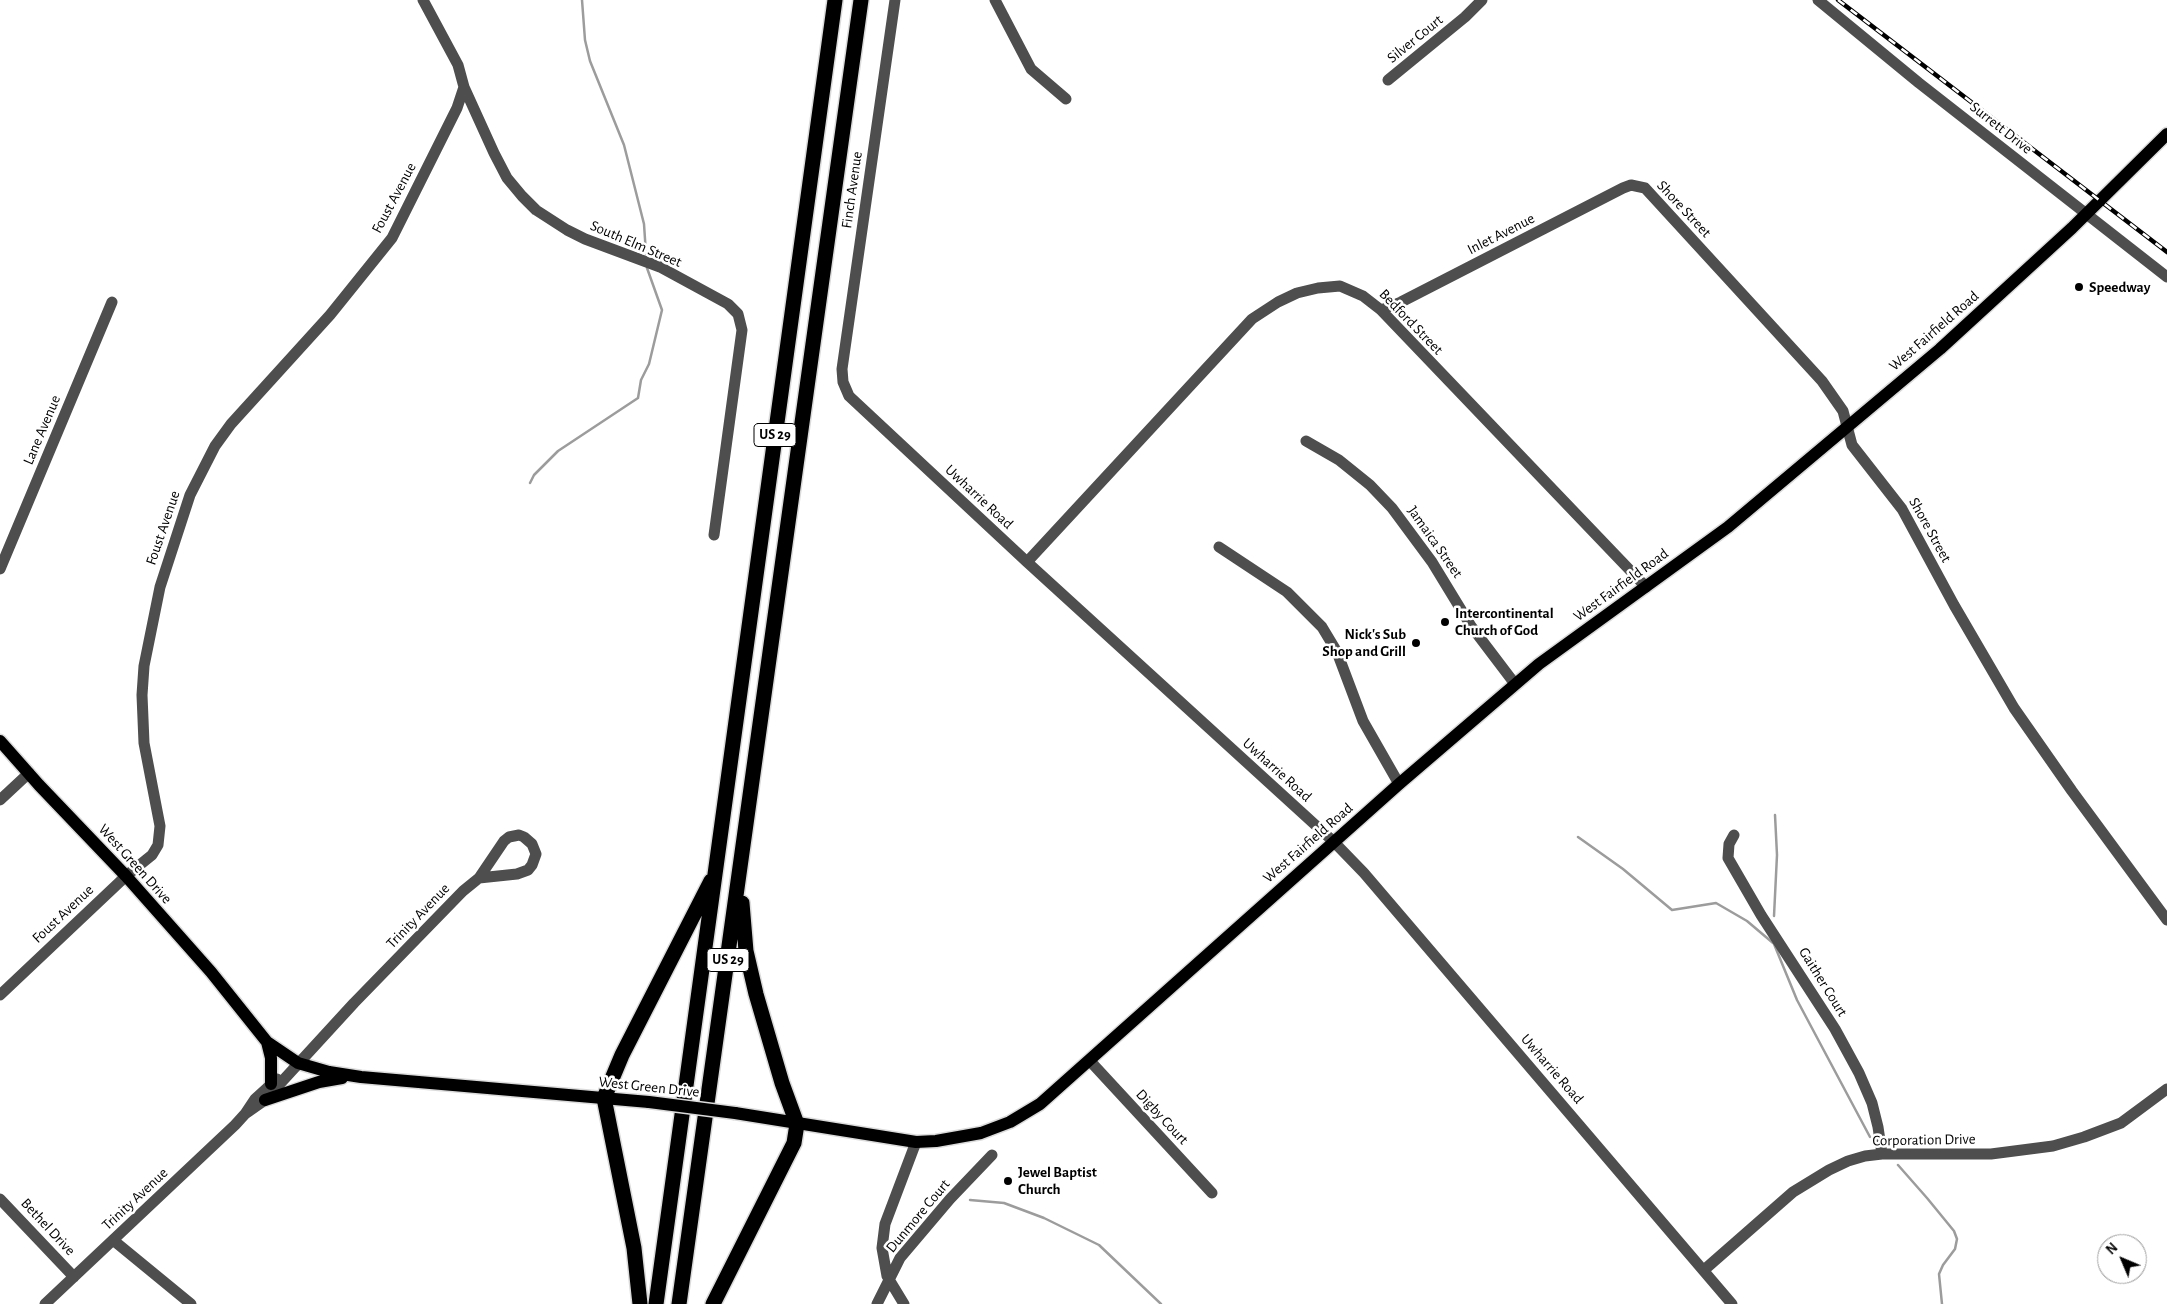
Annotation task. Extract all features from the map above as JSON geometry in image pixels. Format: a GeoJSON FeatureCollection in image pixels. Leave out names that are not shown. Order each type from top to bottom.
{"type":"FeatureCollection","features":[{"type":"Feature","properties":{"kind":"highway","name":"US 29"},"geometry":{"type":"LineString","coordinates":[[656,1304],[835,0]]}},
{"type":"Feature","properties":{"kind":"highway","name":"US 29"},"geometry":{"type":"LineString","coordinates":[[679,1304],[861,0]]}},
{"type":"Feature","properties":{"kind":"highway"},"geometry":{"type":"LineString","coordinates":[[640,1304],[634,1248],[604,1098],[622,1055],[717,870]]}},
{"type":"Feature","properties":{"kind":"highway"},"geometry":{"type":"LineString","coordinates":[[713,1304],[794,1143],[797,1124],[782,1083],[756,994],[746,951],[739,878]]}},
{"type":"Feature","properties":{"kind":"main road","name":"West Fairfield Road"},"geometry":{"type":"LineString","coordinates":[[994,1128],[1010,1122],[1040,1104],[1399,784],[1539,664],[1728,527],[1847,428],[1940,349],[2086,214],[2167,134]]}},
{"type":"Feature","properties":{"kind":"main road","name":"West Green Drive"},"geometry":{"type":"LineString","coordinates":[[0,740],[126,876],[211,972],[267,1042],[298,1063],[328,1072],[353,1076],[649,1102],[916,1142],[964,1137],[994,1128]]}},
{"type":"Feature","properties":{"kind":"main road","name":"West Green Drive"},"geometry":{"type":"LineString","coordinates":[[243,1013],[254,1019],[285,1046],[298,1063]]}},
{"type":"Feature","properties":{"kind":"main road"},"geometry":{"type":"LineString","coordinates":[[267,1042],[271,1058],[271,1084]]}},
{"type":"Feature","properties":{"kind":"main road"},"geometry":{"type":"LineString","coordinates":[[265,1100],[319,1082],[353,1076]]}},
{"type":"Feature","properties":{"kind":"street","name":"South Elm Street"},"geometry":{"type":"LineString","coordinates":[[423,0],[458,66],[464,87],[507,178],[536,210],[585,239],[660,267],[728,304],[738,314],[742,330],[714,535]]}},
{"type":"Feature","properties":{"kind":"street","name":"Finch Avenue"},"geometry":{"type":"LineString","coordinates":[[844,385],[842,369],[895,0]]}},
{"type":"Feature","properties":{"kind":"street"},"geometry":{"type":"LineString","coordinates":[[995,0],[1031,69],[1066,99]]}},
{"type":"Feature","properties":{"kind":"street","name":"Silver Court"},"geometry":{"type":"LineString","coordinates":[[1388,80],[1465,17],[1482,0]]}},
{"type":"Feature","properties":{"kind":"street","name":"Surrett Drive"},"geometry":{"type":"LineString","coordinates":[[1818,0],[1919,83],[2167,277]]}},
{"type":"Feature","properties":{"kind":"street","name":"Foust Avenue"},"geometry":{"type":"LineString","coordinates":[[0,994],[126,876],[152,855],[160,837],[160,826],[144,743],[142,695],[144,666],[160,588],[190,495],[215,446],[231,424],[330,315],[392,238],[457,108],[464,87]]}},
{"type":"Feature","properties":{"kind":"street","name":"Inlet Avenue"},"geometry":{"type":"LineString","coordinates":[[1381,310],[1401,302],[1623,188],[1634,186]]}},
{"type":"Feature","properties":{"kind":"street","name":"Shore Street"},"geometry":{"type":"LineString","coordinates":[[1634,186],[1646,188],[1651,193],[1822,381],[1843,411],[1852,445],[1902,509],[1954,605],[2014,708],[2072,791],[2167,920]]}},
{"type":"Feature","properties":{"kind":"street","name":"Bedford Street"},"geometry":{"type":"LineString","coordinates":[[1027,562],[1261,311],[1298,293],[1318,288],[1340,286],[1364,296],[1381,310],[1646,587]]}},
{"type":"Feature","properties":{"kind":"street","name":"Lane Avenue"},"geometry":{"type":"LineString","coordinates":[[0,569],[112,302]]}},
{"type":"Feature","properties":{"kind":"street","name":"Uwharrie Road"},"geometry":{"type":"LineString","coordinates":[[844,385],[849,396],[861,408],[1334,842],[1364,873],[1732,1304]]}},
{"type":"Feature","properties":{"kind":"street","name":"Jamaica Street"},"geometry":{"type":"LineString","coordinates":[[1306,441],[1339,460],[1370,485],[1392,508],[1432,562],[1471,626],[1515,684]]}},
{"type":"Feature","properties":{"kind":"street"},"geometry":{"type":"LineString","coordinates":[[1219,547],[1287,592],[1322,627],[1337,652],[1363,721],[1399,784]]}},
{"type":"Feature","properties":{"kind":"street"},"geometry":{"type":"LineString","coordinates":[[0,800],[29,773]]}},
{"type":"Feature","properties":{"kind":"street","name":"Trinity Avenue"},"geometry":{"type":"LineString","coordinates":[[45,1304],[245,1114],[265,1100],[388,968],[463,891],[479,878],[499,846],[508,837],[519,835],[532,844],[536,854],[528,870],[523,873],[479,878]]}},
{"type":"Feature","properties":{"kind":"street","name":"Gaither Court"},"geometry":{"type":"LineString","coordinates":[[1734,835],[1729,844],[1728,858],[1761,915],[1832,1024],[1859,1073],[1872,1103],[1882,1154]]}},
{"type":"Feature","properties":{"kind":"street","name":"Digby Court"},"geometry":{"type":"LineString","coordinates":[[1090,1061],[1212,1192]]}},
{"type":"Feature","properties":{"kind":"street","name":"Trinity Avenue"},"geometry":{"type":"LineString","coordinates":[[245,1114],[255,1099],[298,1063]]}},
{"type":"Feature","properties":{"kind":"street","name":"Corporation Drive"},"geometry":{"type":"LineString","coordinates":[[1704,1270],[1794,1192],[1848,1161],[1882,1154],[1991,1154],[2053,1146],[2084,1138],[2121,1122],[2167,1089]]}},
{"type":"Feature","properties":{"kind":"street"},"geometry":{"type":"LineString","coordinates":[[904,1304],[889,1279],[882,1248],[885,1224],[916,1142]]}},
{"type":"Feature","properties":{"kind":"street","name":"Dunmore Court"},"geometry":{"type":"LineString","coordinates":[[877,1304],[900,1258],[950,1199],[992,1155]]}},
{"type":"Feature","properties":{"kind":"street","name":"Bethel Drive"},"geometry":{"type":"LineString","coordinates":[[0,1199],[74,1277]]}},
{"type":"Feature","properties":{"kind":"street"},"geometry":{"type":"LineString","coordinates":[[113,1240],[192,1304]]}},
{"type":"Feature","properties":{"kind":"waterway"},"geometry":{"type":"LineString","coordinates":[[582,0],[585,40],[590,61],[624,145],[644,224],[646,254]]}},
{"type":"Feature","properties":{"kind":"waterway"},"geometry":{"type":"LineString","coordinates":[[530,483],[534,475],[558,451],[638,398],[641,380],[649,364],[662,310],[647,268]]}},
{"type":"Feature","properties":{"kind":"waterway"},"geometry":{"type":"LineString","coordinates":[[1774,916],[1777,855],[1775,815]]}},
{"type":"Feature","properties":{"kind":"waterway"},"geometry":{"type":"LineString","coordinates":[[1578,837],[1623,869],[1672,910],[1716,903],[1747,921],[1773,943]]}},
{"type":"Feature","properties":{"kind":"waterway"},"geometry":{"type":"LineString","coordinates":[[1774,944],[1797,1000],[1870,1137]]}},
{"type":"Feature","properties":{"kind":"waterway"},"geometry":{"type":"LineString","coordinates":[[1898,1165],[1954,1231],[1957,1239],[1955,1249],[1939,1274],[1942,1304]]}},
{"type":"Feature","properties":{"kind":"waterway"},"geometry":{"type":"LineString","coordinates":[[970,1200],[1004,1203],[1044,1218],[1099,1245],[1161,1304]]}},
{"type":"Feature","properties":{"kind":"railway"},"geometry":{"type":"LineString","coordinates":[[1838,0],[2167,252]]}},
{"type":"Feature","properties":{"kind":"place","name":"Speedway"},"geometry":{"type":"Point","coordinates":[2079,287]}},
{"type":"Feature","properties":{"kind":"place","name":"Intercontinental Church of God"},"geometry":{"type":"Point","coordinates":[1445,622]}},
{"type":"Feature","properties":{"kind":"place","name":"Nick's Sub Shop and Grill"},"geometry":{"type":"Point","coordinates":[1416,643]}},
{"type":"Feature","properties":{"kind":"place","name":"Jewel Baptist Church"},"geometry":{"type":"Point","coordinates":[1008,1181]}}]}
